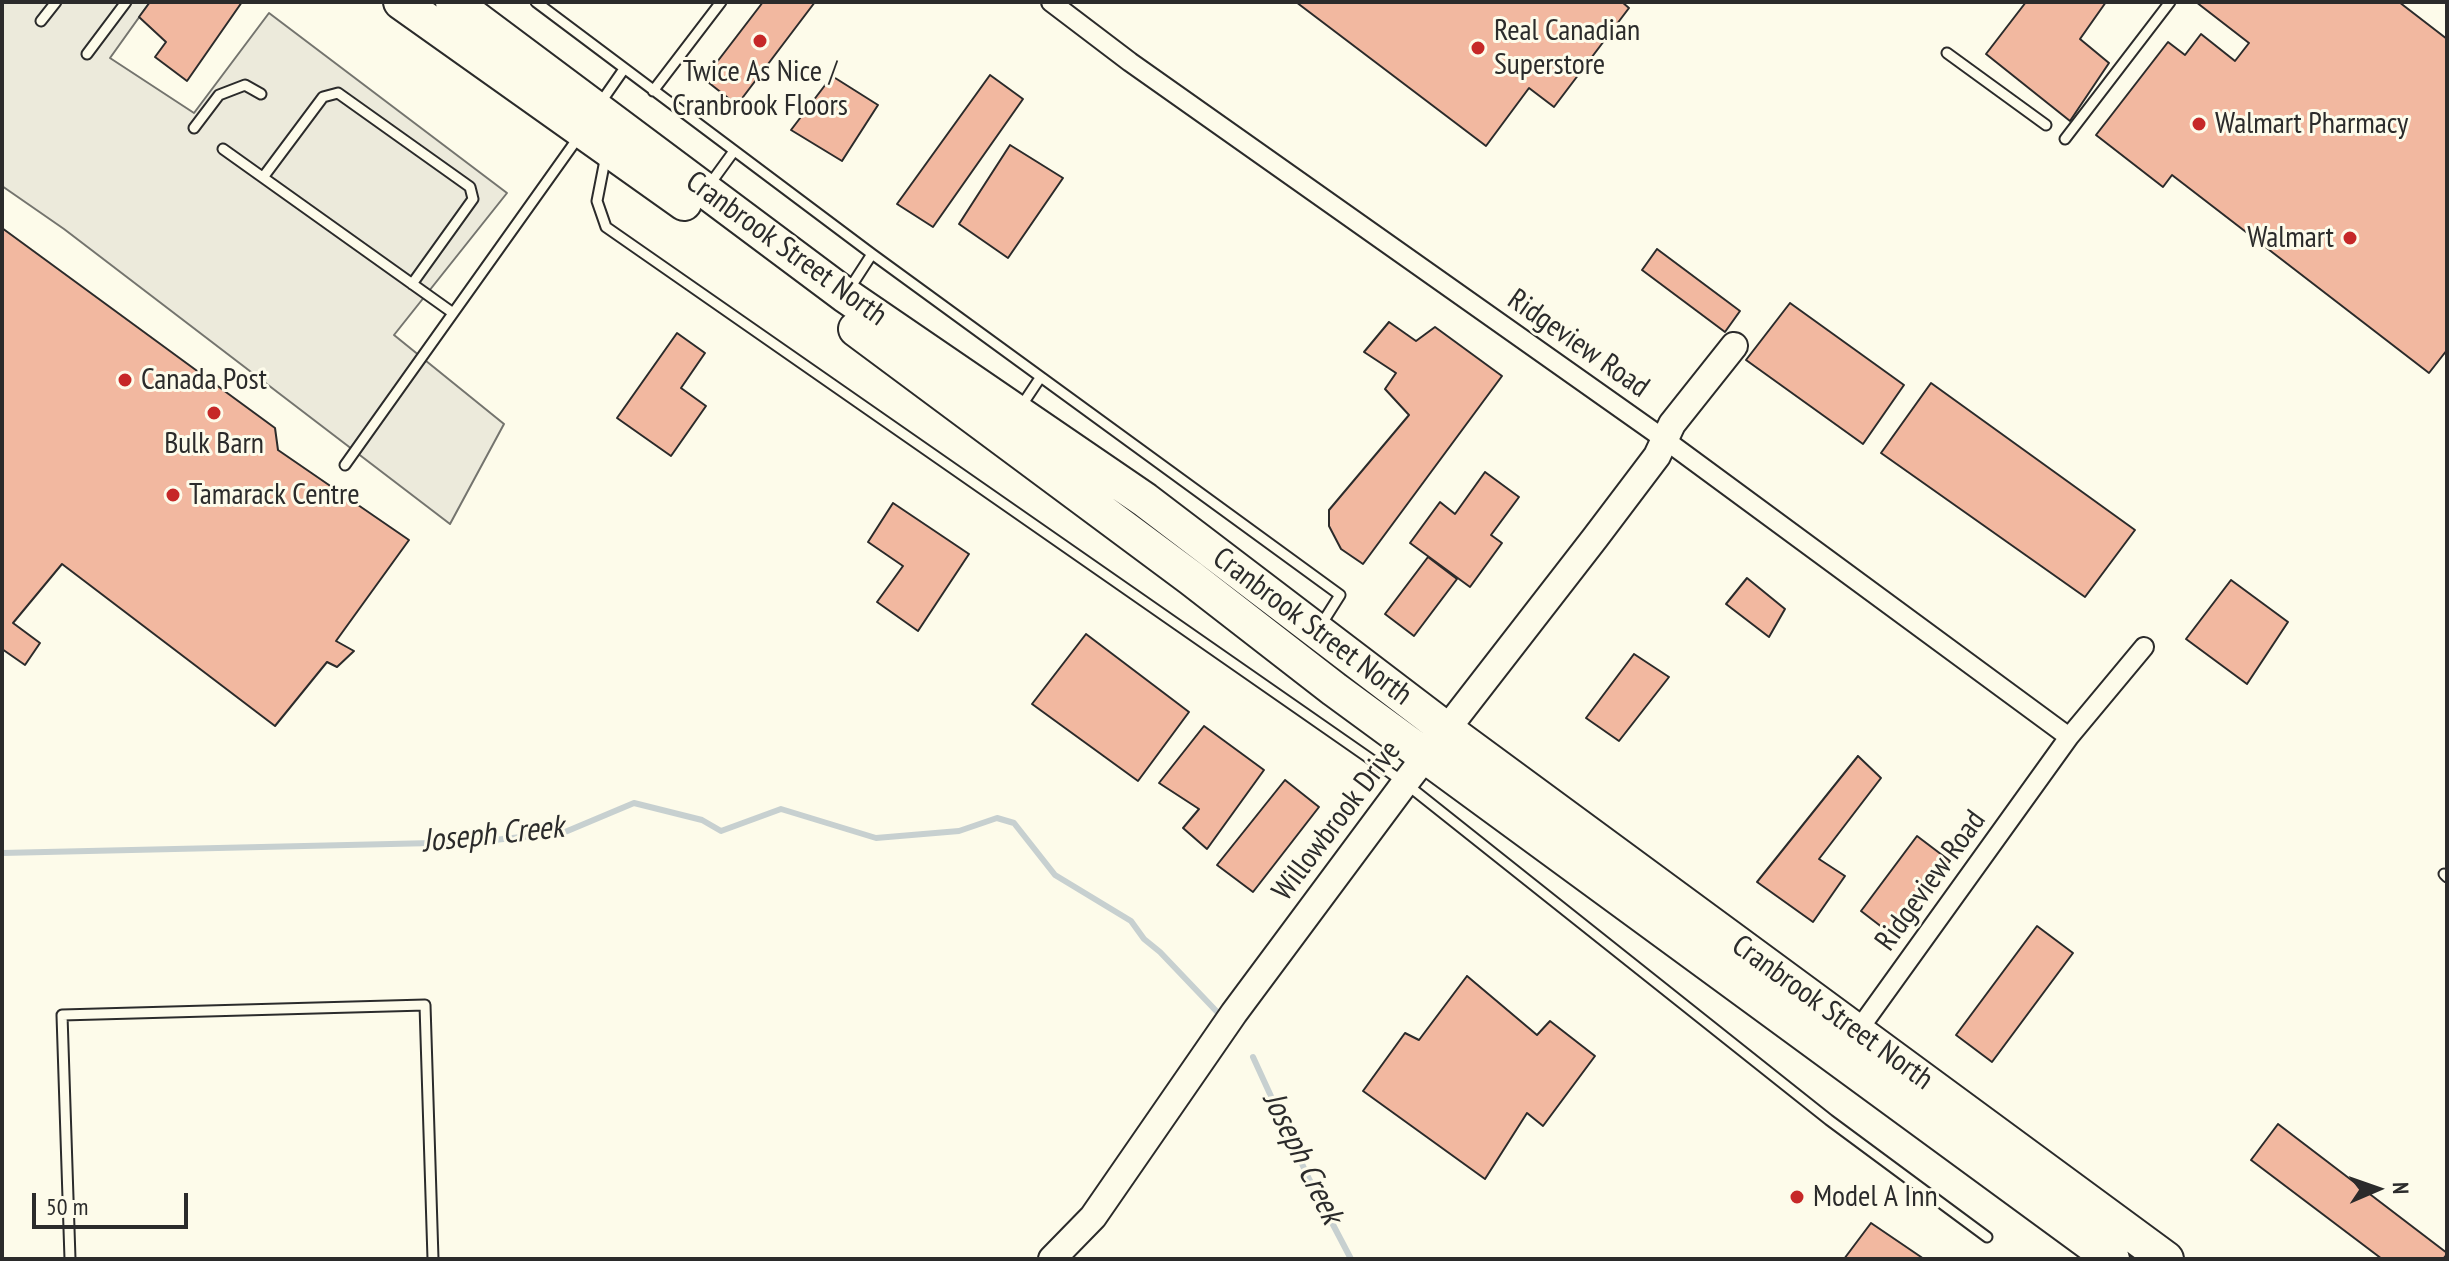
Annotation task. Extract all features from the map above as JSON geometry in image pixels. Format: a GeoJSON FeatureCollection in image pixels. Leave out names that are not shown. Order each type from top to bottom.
{"type":"FeatureCollection","features":[{"type":"Feature","properties":{"kind":"highway","name":"Cranbrook Street North"},"geometry":{"type":"LineString","coordinates":[[401,2],[596,129],[1334,689],[1436,743]]}},
{"type":"Feature","properties":{"kind":"highway","name":"Cranbrook Street North"},"geometry":{"type":"LineString","coordinates":[[453,2],[596,129],[706,190],[845,295],[1145,500],[1317,632],[1436,743],[1848,1045],[2166,1259]]}},
{"type":"Feature","properties":{"kind":"highway","name":"Cranbrook Street North"},"geometry":{"type":"LineString","coordinates":[[1848,1045],[2112,1259]]}},
{"type":"Feature","properties":{"kind":"street","name":"Ridgeview Road"},"geometry":{"type":"LineString","coordinates":[[1051,2],[1130,62],[1664,439],[2069,737]]}},
{"type":"Feature","properties":{"kind":"street","name":"Willowbrook Drive"},"geometry":{"type":"LineString","coordinates":[[1052,1259],[1093,1217],[1234,1013],[1405,783],[1657,456],[1672,424],[1734,346]]}},
{"type":"Feature","properties":{"kind":"street","name":"Ridgeview Road"},"geometry":{"type":"LineString","coordinates":[[1848,1045],[2069,737],[2144,647]]}},
{"type":"Feature","properties":{"kind":"lane"},"geometry":{"type":"LineString","coordinates":[[41,21],[56,2]]}},
{"type":"Feature","properties":{"kind":"lane"},"geometry":{"type":"LineString","coordinates":[[87,54],[126,2]]}},
{"type":"Feature","properties":{"kind":"lane"},"geometry":{"type":"LineString","coordinates":[[653,91],[721,2]]}},
{"type":"Feature","properties":{"kind":"lane"},"geometry":{"type":"LineString","coordinates":[[2065,139],[2170,2]]}},
{"type":"Feature","properties":{"kind":"lane"},"geometry":{"type":"LineString","coordinates":[[541,4],[872,254],[1340,595],[1317,632]]}},
{"type":"Feature","properties":{"kind":"lane"},"geometry":{"type":"LineString","coordinates":[[1947,53],[2046,125]]}},
{"type":"Feature","properties":{"kind":"lane"},"geometry":{"type":"LineString","coordinates":[[345,465],[453,313],[596,129],[624,69]]}},
{"type":"Feature","properties":{"kind":"lane"},"geometry":{"type":"LineString","coordinates":[[194,128],[219,95],[245,85],[261,94]]}},
{"type":"Feature","properties":{"kind":"lane"},"geometry":{"type":"LineString","coordinates":[[264,176],[323,97],[338,93],[470,187],[473,199],[412,284]]}},
{"type":"Feature","properties":{"kind":"lane"},"geometry":{"type":"LineString","coordinates":[[596,129],[597,201],[606,227],[1405,783],[1829,1120],[1987,1237]]}},
{"type":"Feature","properties":{"kind":"lane"},"geometry":{"type":"LineString","coordinates":[[223,149],[453,313]]}},
{"type":"Feature","properties":{"kind":"lane"},"geometry":{"type":"LineString","coordinates":[[706,190],[734,151]]}},
{"type":"Feature","properties":{"kind":"lane"},"geometry":{"type":"LineString","coordinates":[[845,295],[872,254]]}},
{"type":"Feature","properties":{"kind":"lane"},"geometry":{"type":"LineString","coordinates":[[1018,411],[1040,378]]}},
{"type":"Feature","properties":{"kind":"lane"},"geometry":{"type":"LineString","coordinates":[[70,1259],[62,1015],[425,1005],[433,1259]]}},
{"type":"Feature","properties":{"kind":"shaded area"},"geometry":{"type":"Polygon","coordinates":[[[2,2],[150,2],[110,58],[194,113],[269,13],[507,193],[394,335],[504,424],[450,524],[64,229],[2,186],[2,2]]]}},
{"type":"Feature","properties":{"kind":"building"},"geometry":{"type":"Polygon","coordinates":[[[150,2],[242,2],[187,81],[155,57],[166,42],[139,17],[150,2]]]}},
{"type":"Feature","properties":{"kind":"building","name":"Twice As Nice / Cranbrook Floors"},"geometry":{"type":"Polygon","coordinates":[[[763,2],[815,2],[737,105],[704,79],[763,2]]]}},
{"type":"Feature","properties":{"kind":"building","name":"Real Canadian Superstore"},"geometry":{"type":"Polygon","coordinates":[[[1296,2],[1622,2],[1629,8],[1554,107],[1529,88],[1486,146],[1296,2]]]}},
{"type":"Feature","properties":{"kind":"building"},"geometry":{"type":"Polygon","coordinates":[[[2026,2],[2106,2],[2080,39],[2109,63],[2070,121],[1986,54],[2026,2]]]}},
{"type":"Feature","properties":{"kind":"building","name":"Walmart"},"geometry":{"type":"Polygon","coordinates":[[[2196,2],[2399,2],[2447,39],[2447,350],[2429,373],[2172,175],[2163,187],[2096,135],[2168,42],[2185,55],[2201,34],[2235,61],[2249,43],[2196,2]]]}},
{"type":"Feature","properties":{"kind":"building"},"geometry":{"type":"Polygon","coordinates":[[[990,75],[1023,99],[933,227],[897,204],[990,75]]]}},
{"type":"Feature","properties":{"kind":"building"},"geometry":{"type":"Polygon","coordinates":[[[832,76],[878,105],[842,161],[791,130],[832,76]]]}},
{"type":"Feature","properties":{"kind":"building"},"geometry":{"type":"Polygon","coordinates":[[[1010,145],[1063,178],[1008,258],[959,224],[1010,145]]]}},
{"type":"Feature","properties":{"kind":"building","name":"Tamarack Centre"},"geometry":{"type":"Polygon","coordinates":[[[2,228],[275,428],[278,450],[409,540],[336,641],[354,651],[337,667],[327,662],[275,726],[62,564],[13,623],[40,643],[25,665],[2,649],[2,228]]]}},
{"type":"Feature","properties":{"kind":"building"},"geometry":{"type":"Polygon","coordinates":[[[1657,249],[1740,311],[1725,332],[1642,270],[1657,249]]]}},
{"type":"Feature","properties":{"kind":"building"},"geometry":{"type":"Polygon","coordinates":[[[1790,303],[1904,385],[1863,444],[1746,360],[1790,303]]]}},
{"type":"Feature","properties":{"kind":"building"},"geometry":{"type":"Polygon","coordinates":[[[1389,322],[1416,341],[1435,327],[1502,376],[1363,564],[1341,549],[1329,526],[1329,510],[1409,415],[1385,389],[1396,373],[1364,352],[1389,322]]]}},
{"type":"Feature","properties":{"kind":"building"},"geometry":{"type":"Polygon","coordinates":[[[677,333],[705,353],[681,388],[706,406],[671,456],[617,418],[677,333]]]}},
{"type":"Feature","properties":{"kind":"building"},"geometry":{"type":"Polygon","coordinates":[[[1931,383],[2135,530],[2085,597],[1881,453],[1931,383]]]}},
{"type":"Feature","properties":{"kind":"building"},"geometry":{"type":"Polygon","coordinates":[[[1485,472],[1519,497],[1491,535],[1502,543],[1470,587],[1410,543],[1440,502],[1455,514],[1485,472]]]}},
{"type":"Feature","properties":{"kind":"building"},"geometry":{"type":"Polygon","coordinates":[[[893,503],[969,554],[918,631],[877,602],[903,566],[868,542],[893,503]]]}},
{"type":"Feature","properties":{"kind":"building"},"geometry":{"type":"Polygon","coordinates":[[[1428,557],[1457,579],[1414,636],[1385,614],[1428,557]]]}},
{"type":"Feature","properties":{"kind":"building"},"geometry":{"type":"Polygon","coordinates":[[[1747,578],[1785,609],[1769,637],[1726,604],[1747,578]]]}},
{"type":"Feature","properties":{"kind":"building"},"geometry":{"type":"Polygon","coordinates":[[[2231,580],[2288,622],[2247,684],[2186,639],[2231,580]]]}},
{"type":"Feature","properties":{"kind":"building"},"geometry":{"type":"Polygon","coordinates":[[[1086,634],[1189,712],[1138,781],[1032,704],[1086,634]]]}},
{"type":"Feature","properties":{"kind":"building"},"geometry":{"type":"Polygon","coordinates":[[[1634,654],[1669,677],[1619,741],[1586,718],[1634,654]]]}},
{"type":"Feature","properties":{"kind":"building"},"geometry":{"type":"Polygon","coordinates":[[[1204,726],[1264,770],[1207,849],[1183,828],[1199,809],[1159,783],[1204,726]]]}},
{"type":"Feature","properties":{"kind":"building"},"geometry":{"type":"Polygon","coordinates":[[[1858,756],[1881,778],[1819,859],[1845,876],[1813,922],[1757,882],[1858,756]]]}},
{"type":"Feature","properties":{"kind":"building"},"geometry":{"type":"Polygon","coordinates":[[[1285,780],[1319,807],[1253,892],[1217,865],[1285,780]]]}},
{"type":"Feature","properties":{"kind":"building"},"geometry":{"type":"Polygon","coordinates":[[[1917,836],[1950,861],[1922,898],[1915,893],[1887,931],[1861,911],[1917,836]]]}},
{"type":"Feature","properties":{"kind":"building"},"geometry":{"type":"Polygon","coordinates":[[[2037,926],[2073,953],[1992,1062],[1956,1035],[2037,926]]]}},
{"type":"Feature","properties":{"kind":"building"},"geometry":{"type":"Polygon","coordinates":[[[1467,976],[1537,1035],[1550,1021],[1595,1056],[1543,1126],[1527,1113],[1485,1179],[1363,1091],[1405,1033],[1419,1040],[1467,976]]]}},
{"type":"Feature","properties":{"kind":"building"},"geometry":{"type":"Polygon","coordinates":[[[2278,1124],[2447,1254],[2443,1259],[2382,1259],[2251,1160],[2278,1124]]]}},
{"type":"Feature","properties":{"kind":"building"},"geometry":{"type":"Polygon","coordinates":[[[1871,1223],[1924,1259],[1844,1259],[1871,1223]]]}},
{"type":"Feature","properties":{"kind":"waterway","name":"Joseph Creek"},"geometry":{"type":"LineString","coordinates":[[2,853],[477,842],[565,832],[634,803],[702,820],[721,831],[781,809],[876,838],[959,831],[997,818],[1014,823],[1055,875],[1131,921],[1144,939],[1221,1016]]}},
{"type":"Feature","properties":{"kind":"waterway","name":"Joseph Creek"},"geometry":{"type":"LineString","coordinates":[[1253,1057],[1308,1177],[1351,1259]]}},
{"type":"Feature","properties":{"kind":"place","name":"Twice As Nice / Cranbrook Floors"},"geometry":{"type":"Point","coordinates":[760,41]}},
{"type":"Feature","properties":{"kind":"place","name":"Real Canadian Superstore"},"geometry":{"type":"Point","coordinates":[1478,48]}},
{"type":"Feature","properties":{"kind":"place","name":"Walmart Pharmacy"},"geometry":{"type":"Point","coordinates":[2199,124]}},
{"type":"Feature","properties":{"kind":"place","name":"Walmart"},"geometry":{"type":"Point","coordinates":[2350,238]}},
{"type":"Feature","properties":{"kind":"place","name":"Canada Post"},"geometry":{"type":"Point","coordinates":[125,380]}},
{"type":"Feature","properties":{"kind":"place","name":"Bulk Barn"},"geometry":{"type":"Point","coordinates":[214,413]}},
{"type":"Feature","properties":{"kind":"place","name":"Tamarack Centre"},"geometry":{"type":"Point","coordinates":[173,495]}},
{"type":"Feature","properties":{"kind":"place","name":"Model A Inn"},"geometry":{"type":"Point","coordinates":[1797,1197]}}]}
